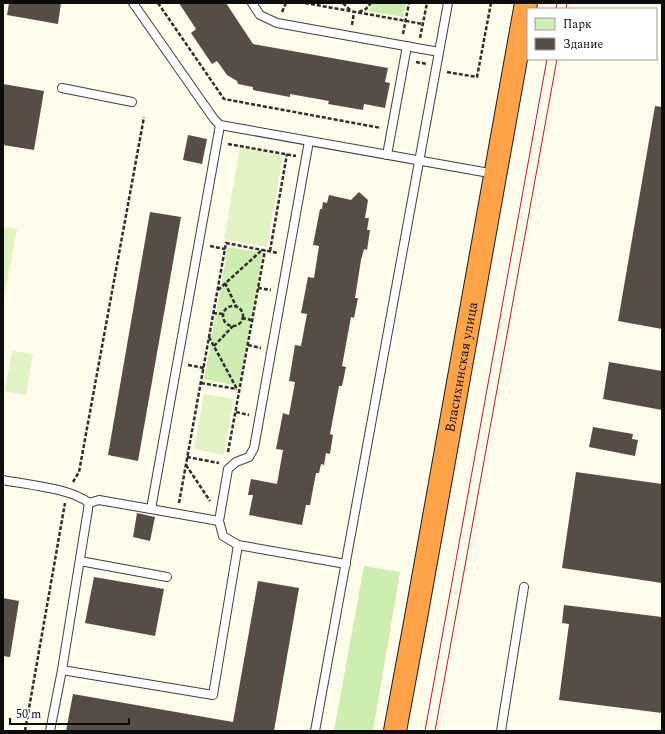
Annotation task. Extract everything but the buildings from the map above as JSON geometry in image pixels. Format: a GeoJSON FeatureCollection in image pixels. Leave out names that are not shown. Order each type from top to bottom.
{"type":"FeatureCollection","features":[{"type":"Feature","properties":{"kind":"highway","name":"Власихинская улица"},"geometry":{"type":"LineString","coordinates":[[395,731],[526,3]]}},
{"type":"Feature","properties":{"kind":"lane"},"geometry":{"type":"LineString","coordinates":[[133,3],[214,119],[220,125],[496,174]]}},
{"type":"Feature","properties":{"kind":"lane"},"geometry":{"type":"LineString","coordinates":[[252,3],[260,15],[277,23],[439,52]]}},
{"type":"Feature","properties":{"kind":"lane"},"geometry":{"type":"LineString","coordinates":[[315,731],[448,3]]}},
{"type":"Feature","properties":{"kind":"lane"},"geometry":{"type":"LineString","coordinates":[[387,155],[404,46]]}},
{"type":"Feature","properties":{"kind":"lane"},"geometry":{"type":"LineString","coordinates":[[62,88],[132,102]]}},
{"type":"Feature","properties":{"kind":"lane"},"geometry":{"type":"LineString","coordinates":[[151,509],[220,125]]}},
{"type":"Feature","properties":{"kind":"lane"},"geometry":{"type":"LineString","coordinates":[[309,141],[254,448],[249,457],[236,462],[228,469],[219,518],[223,536],[238,545],[346,564]]}},
{"type":"Feature","properties":{"kind":"lane"},"geometry":{"type":"LineString","coordinates":[[3,480],[67,492],[82,498],[89,503]]}},
{"type":"Feature","properties":{"kind":"lane"},"geometry":{"type":"LineString","coordinates":[[89,503],[99,500],[177,514],[219,518]]}},
{"type":"Feature","properties":{"kind":"lane"},"geometry":{"type":"LineString","coordinates":[[50,731],[62,670],[89,503]]}},
{"type":"Feature","properties":{"kind":"lane"},"geometry":{"type":"LineString","coordinates":[[62,670],[213,694],[238,545]]}},
{"type":"Feature","properties":{"kind":"lane"},"geometry":{"type":"LineString","coordinates":[[80,561],[167,577]]}},
{"type":"Feature","properties":{"kind":"lane"},"geometry":{"type":"LineString","coordinates":[[501,731],[524,587]]}},
{"type":"Feature","properties":{"kind":"path"},"geometry":{"type":"LineString","coordinates":[[158,3],[224,99],[392,130]]}},
{"type":"Feature","properties":{"kind":"path"},"geometry":{"type":"LineString","coordinates":[[305,3],[423,24]]}},
{"type":"Feature","properties":{"kind":"path"},"geometry":{"type":"LineString","coordinates":[[343,3],[348,10],[354,12],[360,12],[366,9],[371,3]]}},
{"type":"Feature","properties":{"kind":"path"},"geometry":{"type":"LineString","coordinates":[[404,46],[409,3]]}},
{"type":"Feature","properties":{"kind":"path"},"geometry":{"type":"LineString","coordinates":[[418,48],[426,3]]}},
{"type":"Feature","properties":{"kind":"path"},"geometry":{"type":"LineString","coordinates":[[436,70],[477,77],[491,3]]}},
{"type":"Feature","properties":{"kind":"path"},"geometry":{"type":"LineString","coordinates":[[25,731],[67,492],[79,472],[144,117]]}},
{"type":"Feature","properties":{"kind":"path"},"geometry":{"type":"LineString","coordinates":[[218,142],[306,158]]}},
{"type":"Feature","properties":{"kind":"path"},"geometry":{"type":"LineString","coordinates":[[270,251],[287,154]]}},
{"type":"Feature","properties":{"kind":"path"},"geometry":{"type":"LineString","coordinates":[[177,514],[226,243],[289,255]]}},
{"type":"Feature","properties":{"kind":"path"},"geometry":{"type":"LineString","coordinates":[[199,244],[225,249]]}},
{"type":"Feature","properties":{"kind":"path"},"geometry":{"type":"LineString","coordinates":[[217,290],[263,250]]}},
{"type":"Feature","properties":{"kind":"path"},"geometry":{"type":"LineString","coordinates":[[228,457],[238,389],[252,320],[263,250]]}},
{"type":"Feature","properties":{"kind":"path"},"geometry":{"type":"LineString","coordinates":[[214,346],[233,326],[239,324],[242,318],[242,312],[236,307],[225,283]]}},
{"type":"Feature","properties":{"kind":"path"},"geometry":{"type":"LineString","coordinates":[[233,326],[224,321],[223,314],[226,308],[230,306],[236,307]]}},
{"type":"Feature","properties":{"kind":"path"},"geometry":{"type":"LineString","coordinates":[[213,313],[223,314]]}},
{"type":"Feature","properties":{"kind":"path"},"geometry":{"type":"LineString","coordinates":[[242,318],[252,320]]}},
{"type":"Feature","properties":{"kind":"path"},"geometry":{"type":"LineString","coordinates":[[209,337],[238,389]]}},
{"type":"Feature","properties":{"kind":"path"},"geometry":{"type":"LineString","coordinates":[[178,363],[204,368]]}},
{"type":"Feature","properties":{"kind":"path"},"geometry":{"type":"LineString","coordinates":[[201,382],[238,389]]}},
{"type":"Feature","properties":{"kind":"path"},"geometry":{"type":"LineString","coordinates":[[187,457],[226,464]]}},
{"type":"Feature","properties":{"kind":"path"},"geometry":{"type":"LineString","coordinates":[[186,465],[219,518]]}},
{"type":"Feature","properties":{"kind":"green space"},"geometry":{"type":"Polygon","coordinates":[[[374,3],[406,3],[403,17],[368,11],[374,3]]]}},
{"type":"Feature","properties":{"kind":"green space"},"geometry":{"type":"Polygon","coordinates":[[[240,148],[283,155],[267,247],[224,239],[240,148]]]}},
{"type":"Feature","properties":{"kind":"green space"},"geometry":{"type":"Polygon","coordinates":[[[3,227],[17,229],[3,303],[3,227]]]}},
{"type":"Feature","properties":{"kind":"green space"},"geometry":{"type":"Polygon","coordinates":[[[228,247],[263,253],[239,386],[204,379],[228,247]]]}},
{"type":"Feature","properties":{"kind":"green space"},"geometry":{"type":"Polygon","coordinates":[[[12,351],[33,354],[26,395],[5,391],[12,351]]]}},
{"type":"Feature","properties":{"kind":"green space"},"geometry":{"type":"Polygon","coordinates":[[[204,394],[234,399],[224,455],[194,449],[204,394]]]}},
{"type":"Feature","properties":{"kind":"green space"},"geometry":{"type":"Polygon","coordinates":[[[364,566],[400,572],[373,731],[334,731],[364,566]]]}},
{"type":"Feature","properties":{"kind":"tram line"},"geometry":{"type":"LineString","coordinates":[[556,8],[557,3]]}},
{"type":"Feature","properties":{"kind":"tram line"},"geometry":{"type":"LineString","coordinates":[[566,8],[567,3]]}},
{"type":"Feature","properties":{"kind":"tram line"},"geometry":{"type":"LineString","coordinates":[[425,731],[547,60]]}},
{"type":"Feature","properties":{"kind":"tram line"},"geometry":{"type":"LineString","coordinates":[[435,731],[557,60]]}}]}
